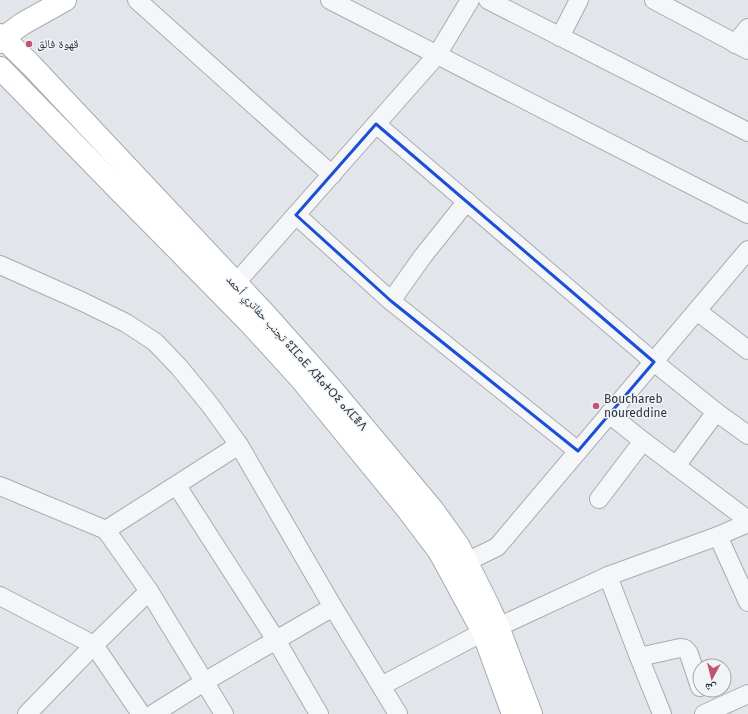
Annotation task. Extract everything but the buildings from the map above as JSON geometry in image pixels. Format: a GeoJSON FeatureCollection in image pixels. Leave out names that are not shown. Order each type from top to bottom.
{"type":"FeatureCollection","features":[{"type":"Feature","properties":{"kind":"main road"},"geometry":{"type":"LineString","coordinates":[[1,39],[22,24],[65,0]]}},
{"type":"Feature","properties":{"kind":"main road","name":"تجنب حفاتري أحمد ⵓⵊⵎⴰⴹ ⵃⴼⴰⵜⵔⵉ ⴰⵃⵎⴻⴷ"},"geometry":{"type":"LineString","coordinates":[[1,39],[31,65],[265,314],[330,387],[432,509],[458,545],[466,562],[490,629],[513,714]]}},
{"type":"Feature","properties":{"kind":"main road","name":"تجنب حفاتري أحمد ⵓⵊⵎⴰⴹ ⵃⴼⴰⵜⵔⵉ ⴰⵃⵎⴻⴷ"},"geometry":{"type":"LineString","coordinates":[[0,68],[248,321],[302,379],[408,510],[439,551],[490,629],[531,714]]}},
{"type":"Feature","properties":{"kind":"street"},"geometry":{"type":"LineString","coordinates":[[137,0],[332,175]]}},
{"type":"Feature","properties":{"kind":"street"},"geometry":{"type":"LineString","coordinates":[[330,0],[748,214]]}},
{"type":"Feature","properties":{"kind":"street"},"geometry":{"type":"LineString","coordinates":[[236,284],[437,55],[470,0]]}},
{"type":"Feature","properties":{"kind":"street"},"geometry":{"type":"LineString","coordinates":[[488,0],[748,132]]}},
{"type":"Feature","properties":{"kind":"street"},"geometry":{"type":"LineString","coordinates":[[560,37],[579,0]]}},
{"type":"Feature","properties":{"kind":"street"},"geometry":{"type":"LineString","coordinates":[[654,0],[742,47],[748,28]]}},
{"type":"Feature","properties":{"kind":"street"},"geometry":{"type":"LineString","coordinates":[[376,124],[654,362],[716,412],[748,435]]}},
{"type":"Feature","properties":{"kind":"street"},"geometry":{"type":"LineString","coordinates":[[391,301],[423,256],[467,201]]}},
{"type":"Feature","properties":{"kind":"street"},"geometry":{"type":"LineString","coordinates":[[296,215],[391,301],[578,451]]}},
{"type":"Feature","properties":{"kind":"street"},"geometry":{"type":"LineString","coordinates":[[466,562],[498,547],[748,250]]}},
{"type":"Feature","properties":{"kind":"street"},"geometry":{"type":"LineString","coordinates":[[0,265],[81,300],[126,323],[155,342],[179,367],[240,445],[333,607],[398,714]]}},
{"type":"Feature","properties":{"kind":"street"},"geometry":{"type":"LineString","coordinates":[[697,311],[748,350]]}},
{"type":"Feature","properties":{"kind":"street"},"geometry":{"type":"LineString","coordinates":[[676,466],[716,412]]}},
{"type":"Feature","properties":{"kind":"street"},"geometry":{"type":"LineString","coordinates":[[610,414],[643,441],[748,520]]}},
{"type":"Feature","properties":{"kind":"street"},"geometry":{"type":"LineString","coordinates":[[599,499],[643,441]]}},
{"type":"Feature","properties":{"kind":"street"},"geometry":{"type":"LineString","coordinates":[[106,530],[240,445]]}},
{"type":"Feature","properties":{"kind":"street"},"geometry":{"type":"LineString","coordinates":[[177,486],[276,640],[320,714]]}},
{"type":"Feature","properties":{"kind":"street"},"geometry":{"type":"LineString","coordinates":[[2,492],[106,530],[149,591],[224,714]]}},
{"type":"Feature","properties":{"kind":"street"},"geometry":{"type":"LineString","coordinates":[[381,686],[490,629],[608,576],[718,536],[748,523]]}},
{"type":"Feature","properties":{"kind":"street"},"geometry":{"type":"LineString","coordinates":[[718,536],[748,602]]}},
{"type":"Feature","properties":{"kind":"street"},"geometry":{"type":"LineString","coordinates":[[608,576],[662,714]]}},
{"type":"Feature","properties":{"kind":"street"},"geometry":{"type":"LineString","coordinates":[[28,714],[94,645],[149,591]]}},
{"type":"Feature","properties":{"kind":"street"},"geometry":{"type":"LineString","coordinates":[[0,596],[94,645],[141,714]]}},
{"type":"Feature","properties":{"kind":"street"},"geometry":{"type":"LineString","coordinates":[[153,714],[204,682],[333,607]]}},
{"type":"Feature","properties":{"kind":"street"},"geometry":{"type":"LineString","coordinates":[[639,657],[684,648],[687,650],[692,663]]}},
{"type":"Feature","properties":{"kind":"street"},"geometry":{"type":"LineString","coordinates":[[703,698],[706,713],[748,694]]}},
{"type":"Feature","properties":{"kind":"highlighted area"},"geometry":{"type":"Polygon","coordinates":[[[376,124],[654,362],[578,451],[391,301],[296,215],[376,124]]]}},
{"type":"Feature","properties":{"kind":"place","name":"قهوة فالق"},"geometry":{"type":"Point","coordinates":[29,44]}},
{"type":"Feature","properties":{"kind":"place","name":"Bouchareb noureddine"},"geometry":{"type":"Point","coordinates":[596,406]}}]}
